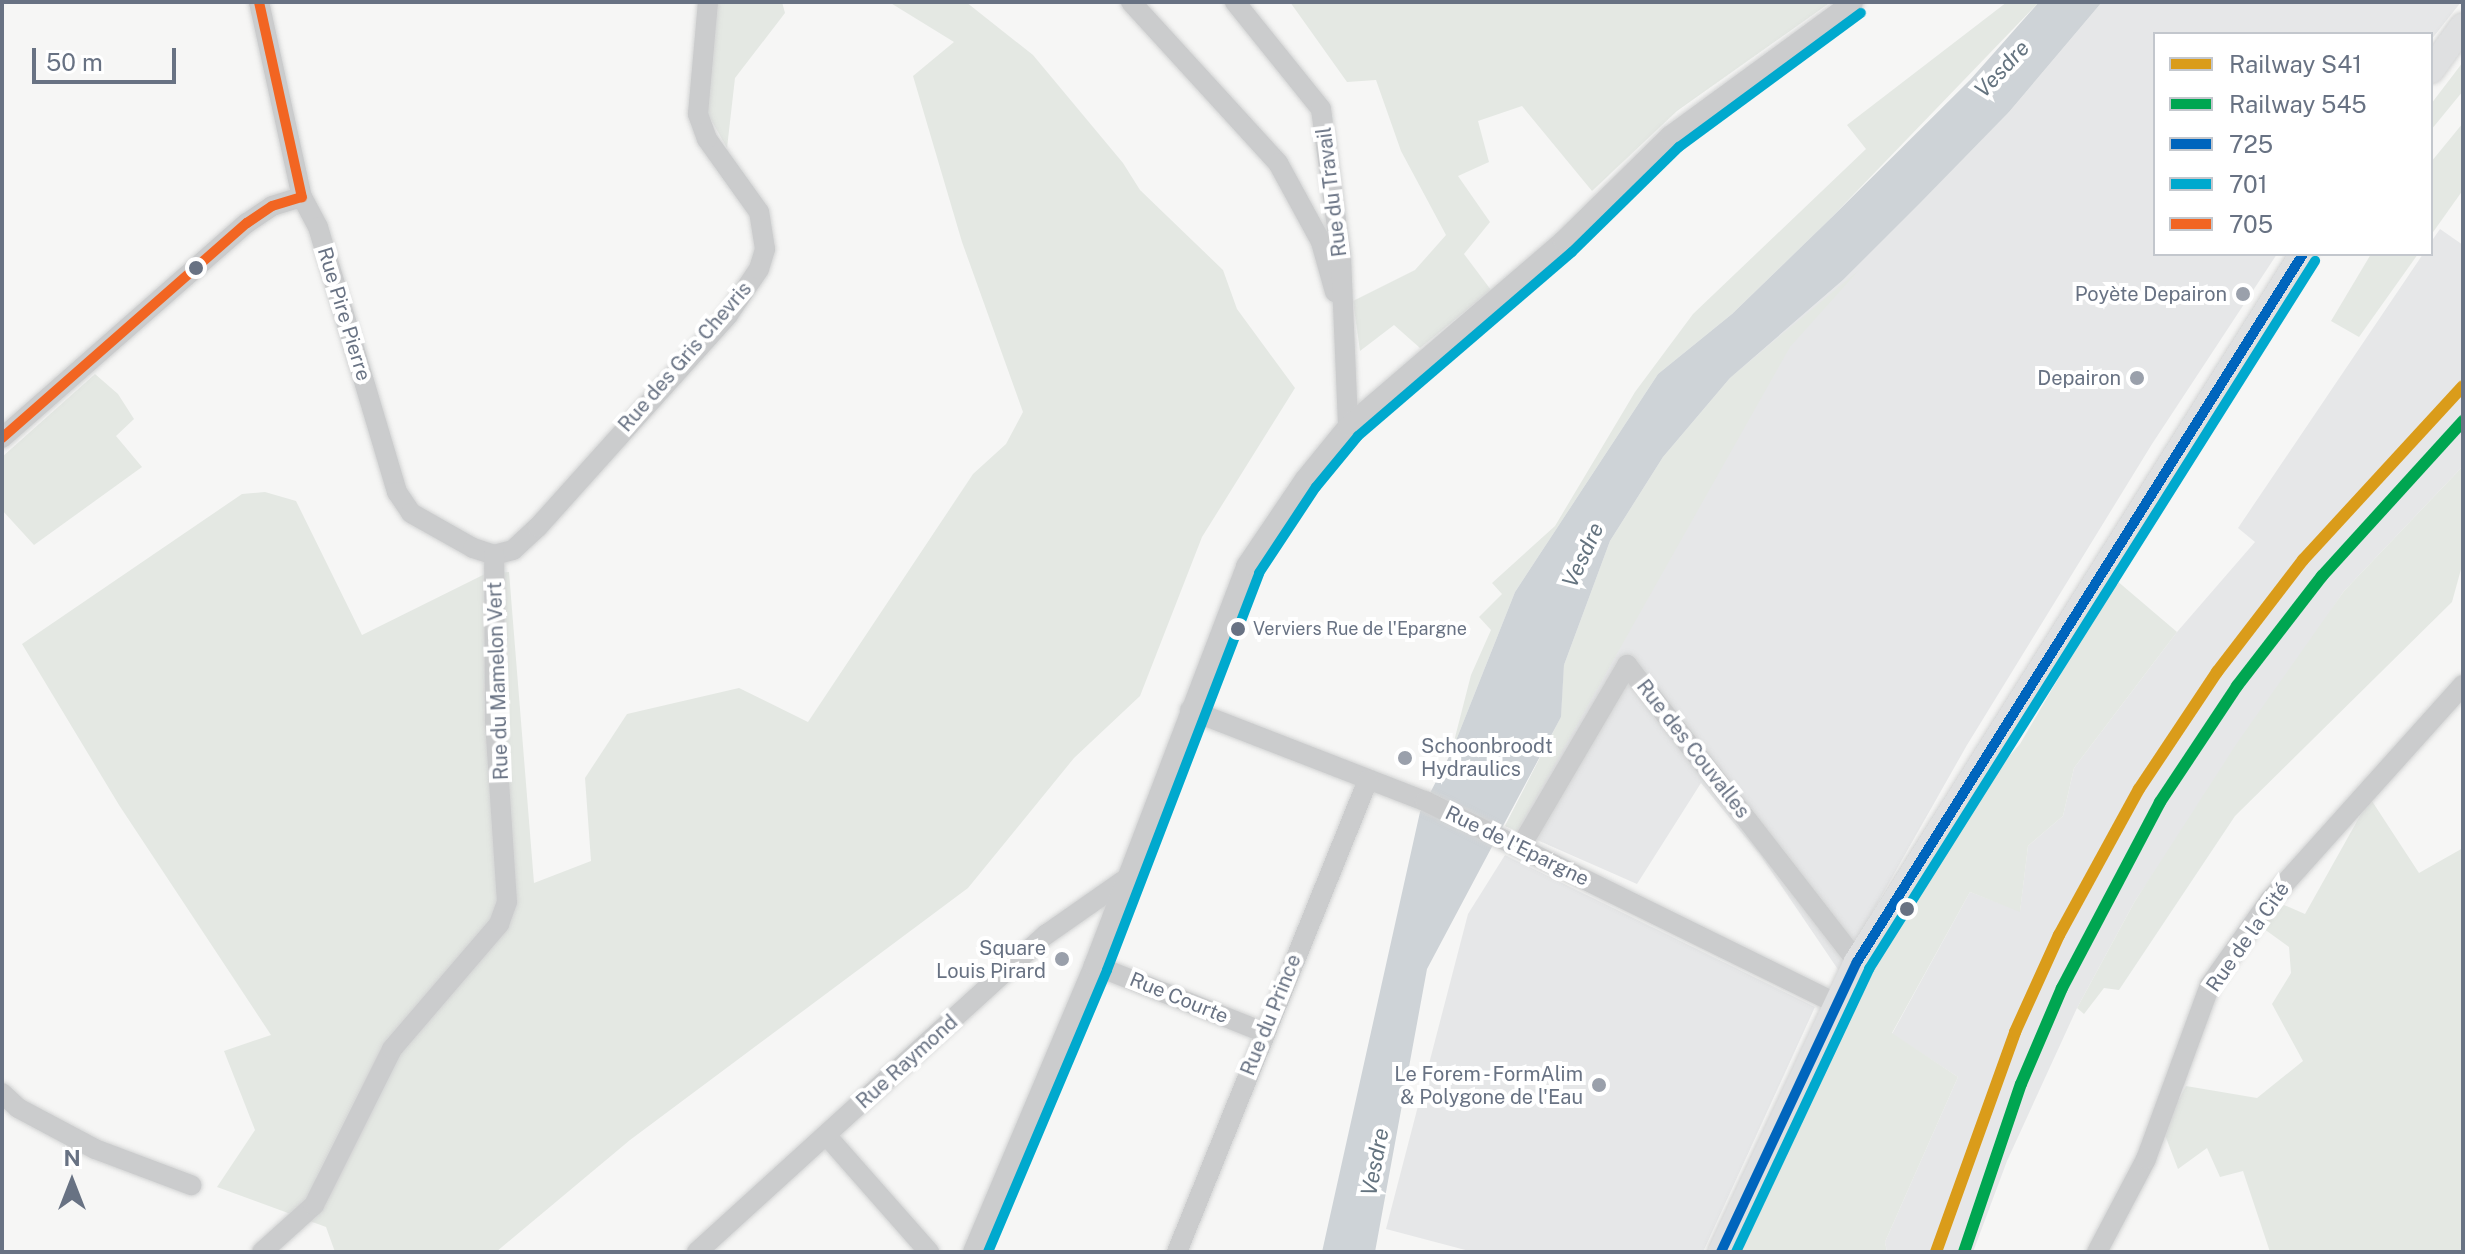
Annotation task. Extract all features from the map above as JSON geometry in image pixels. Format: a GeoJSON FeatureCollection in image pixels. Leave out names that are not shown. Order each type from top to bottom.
{"type":"FeatureCollection","features":[{"type":"Feature","properties":{"kind":"main road"},"geometry":{"type":"LineString","coordinates":[[2433,67],[2463,26]]}},
{"type":"Feature","properties":{"kind":"main road"},"geometry":{"type":"LineString","coordinates":[[1721,1252],[1835,1003],[1857,962],[2302,256]]}},
{"type":"Feature","properties":{"kind":"street","name":"Rue Pire Pierre"},"geometry":{"type":"LineString","coordinates":[[259,2],[302,197],[318,227],[397,492],[411,513],[504,552]]}},
{"type":"Feature","properties":{"kind":"street","name":"Rue des Gris Chevris"},"geometry":{"type":"LineString","coordinates":[[504,552],[728,315],[759,269],[765,249],[759,212],[707,139],[698,114],[708,2]]}},
{"type":"Feature","properties":{"kind":"street"},"geometry":{"type":"LineString","coordinates":[[1131,2],[1278,163],[1321,242],[1342,318],[1348,426]]}},
{"type":"Feature","properties":{"kind":"street","name":"Rue du Travail"},"geometry":{"type":"LineString","coordinates":[[1235,2],[1321,109],[1338,226],[1342,318]]}},
{"type":"Feature","properties":{"kind":"street"},"geometry":{"type":"LineString","coordinates":[[973,1252],[1094,965],[1123,881],[1144,836],[1246,566],[1348,426],[1563,241],[1670,136],[1853,2]]}},
{"type":"Feature","properties":{"kind":"street"},"geometry":{"type":"LineString","coordinates":[[2,438],[247,223],[272,206],[302,197]]}},
{"type":"Feature","properties":{"kind":"street","name":"Rue du Mamelon Vert"},"geometry":{"type":"LineString","coordinates":[[262,1252],[314,1205],[392,1049],[499,924],[507,902],[495,719],[504,552]]}},
{"type":"Feature","properties":{"kind":"street","name":"Rue des Couvalles"},"geometry":{"type":"LineString","coordinates":[[1516,844],[1627,665],[1857,962]]}},
{"type":"Feature","properties":{"kind":"street","name":"Rue de la Cité"},"geometry":{"type":"LineString","coordinates":[[2097,1252],[2146,1159],[2210,985],[2270,900],[2442,704],[2463,685]]}},
{"type":"Feature","properties":{"kind":"street","name":"Rue de l'Epargne"},"geometry":{"type":"LineString","coordinates":[[1190,710],[1425,801],[1835,1003]]}},
{"type":"Feature","properties":{"kind":"street","name":"Rue du Prince"},"geometry":{"type":"LineString","coordinates":[[1177,1252],[1263,1032],[1368,780]]}},
{"type":"Feature","properties":{"kind":"street","name":"Rue Raymond"},"geometry":{"type":"LineString","coordinates":[[697,1252],[1047,934],[1123,881]]}},
{"type":"Feature","properties":{"kind":"street","name":"Rue Courte"},"geometry":{"type":"LineString","coordinates":[[1094,965],[1263,1032]]}},
{"type":"Feature","properties":{"kind":"street"},"geometry":{"type":"LineString","coordinates":[[2,1093],[18,1108],[95,1149],[191,1185]]}},
{"type":"Feature","properties":{"kind":"street"},"geometry":{"type":"LineString","coordinates":[[826,1135],[929,1252]]}},
{"type":"Feature","properties":{"kind":"shaded area"},"geometry":{"type":"Polygon","coordinates":[[[716,2],[782,2],[785,13],[735,78],[727,148],[705,109],[716,2]]]}},
{"type":"Feature","properties":{"kind":"shaded area"},"geometry":{"type":"Polygon","coordinates":[[[889,2],[966,2],[1033,55],[1123,163],[1140,190],[1223,270],[1237,309],[1295,388],[1202,537],[1140,696],[1074,758],[968,888],[630,1140],[496,1252],[335,1252],[326,1227],[217,1187],[255,1130],[224,1051],[271,1035],[119,805],[22,644],[242,494],[265,492],[296,501],[362,635],[485,574],[509,572],[534,883],[591,861],[585,778],[627,714],[739,688],[808,722],[973,474],[1006,444],[1023,412],[962,242],[913,76],[954,42],[889,2]]]}},
{"type":"Feature","properties":{"kind":"shaded area"},"geometry":{"type":"Polygon","coordinates":[[[1290,2],[1831,2],[1677,111],[1592,191],[1522,106],[1478,121],[1489,162],[1458,176],[1490,222],[1464,254],[1491,290],[1420,348],[1394,325],[1360,351],[1353,301],[1415,270],[1446,235],[1401,151],[1376,80],[1347,82],[1290,2]]]}},
{"type":"Feature","properties":{"kind":"shaded area"},"geometry":{"type":"Polygon","coordinates":[[[2007,2],[2039,2],[1831,218],[1732,314],[1658,374],[1515,592],[1451,753],[1471,675],[1491,630],[1479,617],[1502,594],[1492,583],[1555,526],[1635,392],[1693,314],[1866,149],[1847,125],[2007,2]]]}},
{"type":"Feature","properties":{"kind":"shaded area"},"geometry":{"type":"Polygon","coordinates":[[[2102,2],[2461,2],[2433,37],[2433,32],[2153,32],[2153,256],[2276,256],[2152,444],[1967,745],[1839,971],[1761,856],[1701,783],[1637,884],[1505,826],[1561,717],[1564,665],[1730,378],[1843,280],[2009,112],[2102,2]]]}},
{"type":"Feature","properties":{"kind":"shaded area"},"geometry":{"type":"Polygon","coordinates":[[[2463,62],[2463,91],[2433,128],[2433,101],[2463,62]]]}},
{"type":"Feature","properties":{"kind":"shaded area"},"geometry":{"type":"Polygon","coordinates":[[[2463,123],[2463,190],[2433,232],[2433,160],[2463,123]]]}},
{"type":"Feature","properties":{"kind":"shaded area"},"geometry":{"type":"Polygon","coordinates":[[[2440,229],[2463,245],[2463,466],[2344,591],[2135,901],[2077,1008],[2007,1161],[1973,1252],[1887,1252],[1885,1242],[1958,1077],[1892,1034],[1970,892],[2020,911],[2028,846],[2063,816],[2074,768],[2177,632],[2255,542],[2238,528],[2422,256],[2433,256],[2433,239],[2440,229]]]}},
{"type":"Feature","properties":{"kind":"shaded area"},"geometry":{"type":"Polygon","coordinates":[[[2370,256],[2417,256],[2359,337],[2331,321],[2370,256]]]}},
{"type":"Feature","properties":{"kind":"shaded area"},"geometry":{"type":"Polygon","coordinates":[[[1859,270],[1790,347],[1517,831],[1505,826],[1561,717],[1564,665],[1610,541],[1663,457],[1730,378],[1859,270]]]}},
{"type":"Feature","properties":{"kind":"shaded area"},"geometry":{"type":"Polygon","coordinates":[[[95,374],[118,394],[134,419],[116,436],[142,467],[34,545],[2,510],[2,457],[95,374]]]}},
{"type":"Feature","properties":{"kind":"shaded area"},"geometry":{"type":"Polygon","coordinates":[[[2463,466],[2463,562],[2452,602],[2235,816],[2119,990],[2104,988],[2084,1014],[2077,1008],[2135,901],[2237,743],[2344,591],[2463,466]]]}},
{"type":"Feature","properties":{"kind":"shaded area"},"geometry":{"type":"Polygon","coordinates":[[[2116,580],[2177,632],[2074,768],[2063,816],[2028,846],[2020,912],[1970,892],[1892,1033],[1958,1077],[1885,1242],[1887,1252],[1733,1252],[1764,1181],[1881,957],[1973,797],[2020,744],[2116,580]]]}},
{"type":"Feature","properties":{"kind":"shaded area"},"geometry":{"type":"Polygon","coordinates":[[[2370,798],[2419,873],[2463,848],[2463,1252],[2270,1252],[2243,1171],[2220,1177],[2207,1148],[2178,1169],[2163,1130],[2186,1086],[2257,1098],[2303,1061],[2272,1004],[2291,973],[2289,947],[2260,926],[2284,905],[2305,914],[2370,798]]]}},
{"type":"Feature","properties":{"kind":"shaded area","name":"Le Forem - FormAlim & Polygone de l'Eau"},"geometry":{"type":"Polygon","coordinates":[[[1505,855],[1815,1007],[1703,1252],[1473,1252],[1386,1229],[1468,914],[1505,855]]]}},
{"type":"Feature","properties":{"kind":"water","name":"Vesdre"},"geometry":{"type":"Polygon","coordinates":[[[2039,2],[2102,2],[2009,112],[1920,203],[1843,280],[1730,378],[1663,457],[1610,541],[1564,665],[1561,717],[1427,969],[1375,1252],[1322,1252],[1420,812],[1451,753],[1515,592],[1658,374],[1732,314],[1831,218],[1970,80],[2039,2]]]}},
{"type":"Feature","properties":{"kind":"rail line","name":"S41"},"geometry":{"type":"LineString","coordinates":[[1936,1252],[2015,1032],[2059,935],[2139,789],[2217,672],[2303,560],[2463,386]]}},
{"type":"Feature","properties":{"kind":"rail line","name":"545"},"geometry":{"type":"LineString","coordinates":[[1964,1252],[2021,1084],[2062,988],[2160,802],[2237,686],[2322,576],[2463,421]]}},
{"type":"Feature","properties":{"kind":"transit line","name":"705"},"geometry":{"type":"LineString","coordinates":[[259,2],[302,197]]}},
{"type":"Feature","properties":{"kind":"transit line","name":"701"},"geometry":{"type":"LineString","coordinates":[[988,1252],[1107,970],[1259,573],[1316,487],[1358,436],[1572,252],[1679,147],[1861,13]]}},
{"type":"Feature","properties":{"kind":"transit line","name":"705"},"geometry":{"type":"LineString","coordinates":[[2,438],[247,223],[272,206],[302,197]]}},
{"type":"Feature","properties":{"kind":"transit line","name":"725"},"geometry":{"type":"LineString","coordinates":[[1721,1252],[1857,962],[2302,256]]}},
{"type":"Feature","properties":{"kind":"transit line","name":"701"},"geometry":{"type":"LineString","coordinates":[[1736,1252],[1869,969],[2315,261]]}},
{"type":"Feature","properties":{"kind":"place","name":"Poyète Depairon"},"geometry":{"type":"Point","coordinates":[2243,294]}},
{"type":"Feature","properties":{"kind":"place","name":"Depairon"},"geometry":{"type":"Point","coordinates":[2137,378]}},
{"type":"Feature","properties":{"kind":"place","name":"Verviers Rue de l'Epargne"},"geometry":{"type":"Point","coordinates":[1238,629]}},
{"type":"Feature","properties":{"kind":"place","name":"Schoonbroodt Hydraulics"},"geometry":{"type":"Point","coordinates":[1405,758]}},
{"type":"Feature","properties":{"kind":"place","name":"Square Louis Pirard"},"geometry":{"type":"Point","coordinates":[1062,959]}},
{"type":"Feature","properties":{"kind":"place","name":"Le Forem - FormAlim & Polygone de l'Eau"},"geometry":{"type":"Point","coordinates":[1599,1085]}}]}
